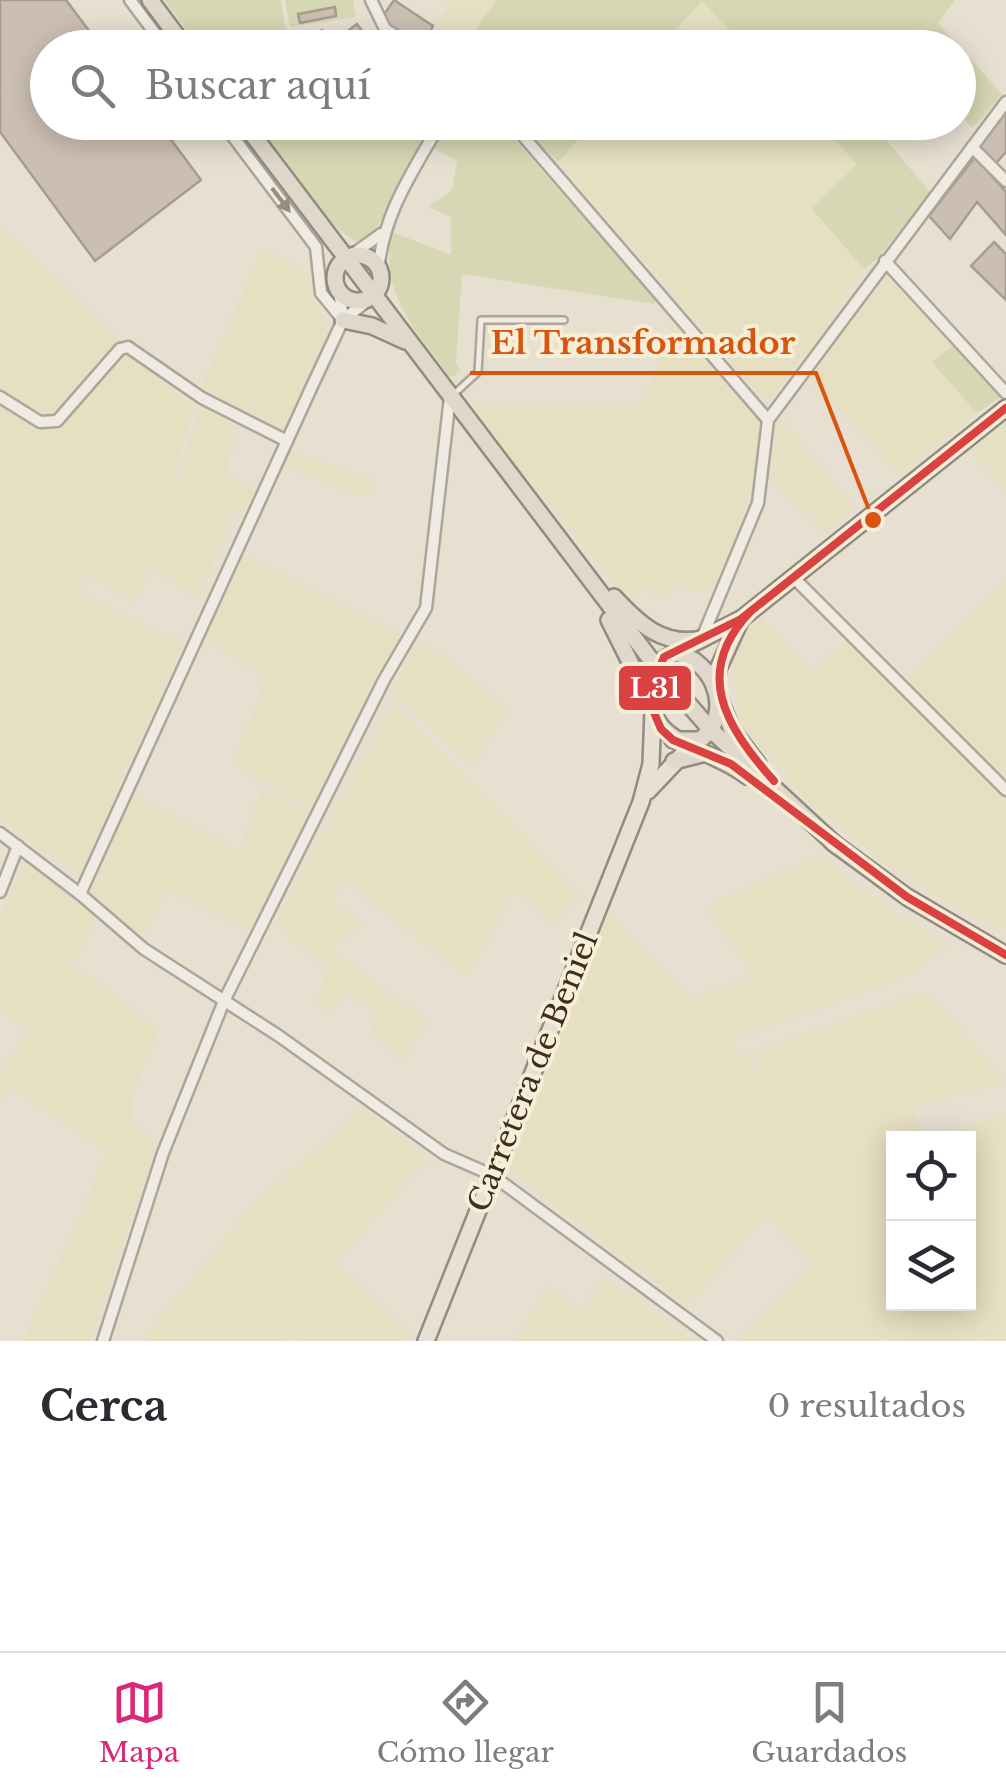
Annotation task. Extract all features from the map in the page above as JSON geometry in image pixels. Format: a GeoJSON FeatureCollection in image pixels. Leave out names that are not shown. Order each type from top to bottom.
{"type":"FeatureCollection","features":[{"type":"Feature","properties":{"kind":"highway"},"geometry":{"type":"LineString","coordinates":[[150,0],[172,30]]}},
{"type":"Feature","properties":{"kind":"highway"},"geometry":{"type":"LineString","coordinates":[[256,140],[330,238],[348,255],[370,299],[412,346],[658,668],[702,743],[907,897],[1006,956]]}},
{"type":"Feature","properties":{"kind":"highway"},"geometry":{"type":"LineString","coordinates":[[330,238],[347,247],[369,247]]}},
{"type":"Feature","properties":{"kind":"highway"},"geometry":{"type":"LineString","coordinates":[[330,238],[336,279],[349,298],[370,299]]}},
{"type":"Feature","properties":{"kind":"highway"},"geometry":{"type":"LineString","coordinates":[[348,255],[370,259],[412,346]]}},
{"type":"Feature","properties":{"kind":"highway"},"geometry":{"type":"LineString","coordinates":[[336,279],[348,255]]}},
{"type":"Feature","properties":{"kind":"highway"},"geometry":{"type":"LineString","coordinates":[[370,299],[380,277]]}},
{"type":"Feature","properties":{"kind":"highway"},"geometry":{"type":"LineString","coordinates":[[344,320],[388,332],[412,346]]}},
{"type":"Feature","properties":{"kind":"highway"},"geometry":{"type":"LineString","coordinates":[[556,536],[628,612],[702,663],[732,730],[837,846]]}},
{"type":"Feature","properties":{"kind":"highway"},"geometry":{"type":"LineString","coordinates":[[556,536],[626,647],[661,729],[673,740],[702,743],[837,846]]}},
{"type":"Feature","properties":{"kind":"highway"},"geometry":{"type":"LineString","coordinates":[[653,710],[658,668],[664,657],[676,647],[702,639]]}},
{"type":"Feature","properties":{"kind":"highway"},"geometry":{"type":"LineString","coordinates":[[674,761],[702,743],[717,715],[715,689]]}},
{"type":"Feature","properties":{"kind":"main road"},"geometry":{"type":"LineString","coordinates":[[702,639],[741,619],[1006,408]]}},
{"type":"Feature","properties":{"kind":"main road"},"geometry":{"type":"LineString","coordinates":[[715,689],[718,669],[741,619]]}},
{"type":"Feature","properties":{"kind":"main road"},"geometry":{"type":"LineString","coordinates":[[641,802],[651,764],[653,710]]}},
{"type":"Feature","properties":{"kind":"main road"},"geometry":{"type":"LineString","coordinates":[[641,802],[674,761]]}},
{"type":"Feature","properties":{"kind":"main road","name":"Carretera de Beniel"},"geometry":{"type":"LineString","coordinates":[[426,1341],[641,802]]}},
{"type":"Feature","properties":{"kind":"street"},"geometry":{"type":"LineString","coordinates":[[130,0],[152,30]]}},
{"type":"Feature","properties":{"kind":"street"},"geometry":{"type":"LineString","coordinates":[[370,0],[387,30]]}},
{"type":"Feature","properties":{"kind":"street"},"geometry":{"type":"LineString","coordinates":[[702,639],[758,503],[768,420],[1006,102]]}},
{"type":"Feature","properties":{"kind":"street"},"geometry":{"type":"LineString","coordinates":[[236,140],[316,247],[321,293],[344,320]]}},
{"type":"Feature","properties":{"kind":"street"},"geometry":{"type":"LineString","coordinates":[[348,255],[369,247],[384,230],[432,140]]}},
{"type":"Feature","properties":{"kind":"street"},"geometry":{"type":"LineString","coordinates":[[527,140],[768,420]]}},
{"type":"Feature","properties":{"kind":"street"},"geometry":{"type":"LineString","coordinates":[[972,146],[1006,181]]}},
{"type":"Feature","properties":{"kind":"street"},"geometry":{"type":"LineString","coordinates":[[380,277],[384,230]]}},
{"type":"Feature","properties":{"kind":"street"},"geometry":{"type":"LineString","coordinates":[[885,261],[1006,393]]}},
{"type":"Feature","properties":{"kind":"street"},"geometry":{"type":"LineString","coordinates":[[336,279],[344,320]]}},
{"type":"Feature","properties":{"kind":"street"},"geometry":{"type":"LineString","coordinates":[[80,894],[344,320],[370,299]]}},
{"type":"Feature","properties":{"kind":"street"},"geometry":{"type":"LineString","coordinates":[[0,396],[40,422],[56,421],[120,350],[128,347],[202,398],[286,441]]}},
{"type":"Feature","properties":{"kind":"street"},"geometry":{"type":"LineString","coordinates":[[103,1341],[163,1153],[224,1001],[384,680],[426,608],[450,397]]}},
{"type":"Feature","properties":{"kind":"street"},"geometry":{"type":"LineString","coordinates":[[794,577],[1006,790]]}},
{"type":"Feature","properties":{"kind":"street"},"geometry":{"type":"LineString","coordinates":[[0,833],[144,949],[444,1154],[492,1175],[717,1341]]}},
{"type":"Feature","properties":{"kind":"street"},"geometry":{"type":"LineString","coordinates":[[0,892],[18,846]]}},
{"type":"Feature","properties":{"kind":"lane"},"geometry":{"type":"LineString","coordinates":[[450,397],[478,372],[481,320],[564,320]]}},
{"type":"Feature","properties":{"kind":"shaded area"},"geometry":{"type":"Polygon","coordinates":[[[448,0],[496,0],[476,30],[438,30],[448,0]]]}},
{"type":"Feature","properties":{"kind":"shaded area"},"geometry":{"type":"Polygon","coordinates":[[[701,0],[730,30],[675,30],[701,0]]]}},
{"type":"Feature","properties":{"kind":"shaded area"},"geometry":{"type":"Polygon","coordinates":[[[578,140],[834,140],[857,164],[812,209],[864,269],[827,321],[838,332],[867,295],[879,257],[955,344],[933,362],[977,413],[899,474],[802,371],[816,359],[808,349],[768,404],[558,162],[578,140]]]}},
{"type":"Feature","properties":{"kind":"shaded area"},"geometry":{"type":"Polygon","coordinates":[[[0,227],[193,409],[173,475],[191,488],[184,480],[186,472],[179,469],[202,405],[240,428],[226,464],[234,482],[256,490],[243,516],[204,498],[232,519],[197,598],[152,566],[133,601],[88,572],[78,590],[18,564],[184,643],[79,876],[0,819],[0,227]]]}},
{"type":"Feature","properties":{"kind":"shaded area"},"geometry":{"type":"Polygon","coordinates":[[[263,248],[313,279],[311,295],[329,333],[281,433],[201,388],[263,248]]]}},
{"type":"Feature","properties":{"kind":"shaded area"},"geometry":{"type":"Polygon","coordinates":[[[674,319],[710,352],[764,420],[761,456],[753,491],[715,591],[670,587],[668,599],[654,598],[652,589],[635,587],[631,602],[493,438],[475,411],[476,404],[641,407],[674,319]]]}},
{"type":"Feature","properties":{"kind":"shaded area"},"geometry":{"type":"Polygon","coordinates":[[[778,416],[856,509],[828,533],[770,477],[778,416]]]}},
{"type":"Feature","properties":{"kind":"shaded area"},"geometry":{"type":"Polygon","coordinates":[[[1006,422],[1006,489],[971,450],[1006,422]]]}},
{"type":"Feature","properties":{"kind":"shaded area"},"geometry":{"type":"Polygon","coordinates":[[[287,451],[373,481],[375,494],[358,496],[284,464],[287,451]]]}},
{"type":"Feature","properties":{"kind":"shaded area"},"geometry":{"type":"Polygon","coordinates":[[[243,554],[400,635],[311,808],[234,764],[266,677],[206,638],[243,554]]]}},
{"type":"Feature","properties":{"kind":"shaded area"},"geometry":{"type":"Polygon","coordinates":[[[1006,581],[1006,928],[977,918],[887,865],[809,802],[740,724],[732,655],[759,613],[811,673],[849,640],[904,683],[1006,581]]]}},
{"type":"Feature","properties":{"kind":"shaded area"},"geometry":{"type":"Polygon","coordinates":[[[418,638],[507,709],[472,765],[393,690],[418,638]]]}},
{"type":"Feature","properties":{"kind":"shaded area"},"geometry":{"type":"Polygon","coordinates":[[[393,704],[581,896],[553,922],[514,890],[467,976],[346,881],[328,900],[363,922],[329,949],[428,1022],[403,1060],[372,1031],[377,1013],[345,993],[331,1014],[317,1003],[327,969],[275,924],[393,704]]]}},
{"type":"Feature","properties":{"kind":"shaded area"},"geometry":{"type":"Polygon","coordinates":[[[262,789],[317,815],[250,931],[168,889],[141,937],[90,892],[134,794],[239,852],[262,789]]]}},
{"type":"Feature","properties":{"kind":"shaded area"},"geometry":{"type":"Polygon","coordinates":[[[820,855],[880,902],[948,945],[908,975],[729,1041],[803,1120],[750,1053],[925,992],[1006,1082],[912,1107],[921,1131],[886,1131],[886,1311],[976,1311],[976,1131],[956,1131],[1006,1114],[1006,1341],[736,1341],[811,1265],[776,1223],[762,1219],[687,1306],[510,1171],[608,913],[715,1024],[697,997],[754,975],[707,907],[820,855]]]}},
{"type":"Feature","properties":{"kind":"shaded area"},"geometry":{"type":"Polygon","coordinates":[[[26,859],[97,920],[70,964],[159,1029],[132,1094],[133,1125],[158,1143],[90,1341],[24,1341],[108,1152],[11,1087],[0,1101],[0,1076],[29,1031],[0,1010],[0,918],[26,859]]]}},
{"type":"Feature","properties":{"kind":"shaded area"},"geometry":{"type":"Polygon","coordinates":[[[363,1108],[428,1157],[334,1262],[409,1331],[405,1341],[298,1341],[291,1337],[287,1341],[142,1341],[251,1208],[363,1108]]]}},
{"type":"Feature","properties":{"kind":"shaded area"},"geometry":{"type":"Polygon","coordinates":[[[603,1276],[693,1341],[516,1341],[548,1285],[583,1311],[603,1276]]]}},
{"type":"Feature","properties":{"kind":"green space"},"geometry":{"type":"Polygon","coordinates":[[[164,0],[281,0],[288,30],[187,30],[164,0]]]}},
{"type":"Feature","properties":{"kind":"green space"},"geometry":{"type":"Polygon","coordinates":[[[285,0],[353,0],[356,17],[290,27],[285,0]]]}},
{"type":"Feature","properties":{"kind":"green space"},"geometry":{"type":"Polygon","coordinates":[[[496,0],[955,0],[938,23],[944,30],[730,30],[702,1],[675,30],[476,30],[496,0]]]}},
{"type":"Feature","properties":{"kind":"green space"},"geometry":{"type":"Polygon","coordinates":[[[976,65],[1002,94],[976,124],[976,65]]]}},
{"type":"Feature","properties":{"kind":"green space"},"geometry":{"type":"Polygon","coordinates":[[[269,140],[425,140],[372,236],[357,241],[329,220],[269,140]]]}},
{"type":"Feature","properties":{"kind":"green space"},"geometry":{"type":"Polygon","coordinates":[[[438,140],[515,140],[656,300],[654,304],[462,274],[456,362],[461,373],[456,370],[457,375],[450,377],[403,310],[395,292],[389,253],[392,232],[451,255],[451,217],[428,207],[452,190],[457,160],[434,149],[438,140]]]}},
{"type":"Feature","properties":{"kind":"green space"},"geometry":{"type":"Polygon","coordinates":[[[535,140],[578,140],[558,162],[535,140]]]}},
{"type":"Feature","properties":{"kind":"green space"},"geometry":{"type":"Polygon","coordinates":[[[834,140],[886,140],[930,192],[879,257],[864,269],[812,209],[857,164],[834,140]]]}},
{"type":"Feature","properties":{"kind":"green space"},"geometry":{"type":"Polygon","coordinates":[[[955,344],[1002,396],[977,413],[932,362],[955,344]]]}},
{"type":"Feature","properties":{"kind":"building"},"geometry":{"type":"Polygon","coordinates":[[[0,0],[66,0],[88,30],[30,30],[30,140],[171,140],[201,180],[95,261],[0,132],[0,0]]]}},
{"type":"Feature","properties":{"kind":"building"},"geometry":{"type":"Polygon","coordinates":[[[394,0],[433,26],[431,30],[394,30],[383,16],[394,0]]]}},
{"type":"Feature","properties":{"kind":"building"},"geometry":{"type":"Polygon","coordinates":[[[335,7],[336,16],[300,23],[298,14],[335,7]]]}},
{"type":"Feature","properties":{"kind":"building"},"geometry":{"type":"Polygon","coordinates":[[[1006,112],[1006,152],[996,163],[977,146],[1006,112]]]}},
{"type":"Feature","properties":{"kind":"building"},"geometry":{"type":"Polygon","coordinates":[[[975,157],[1006,192],[1006,235],[977,202],[950,239],[929,216],[975,157]]]}},
{"type":"Feature","properties":{"kind":"building"},"geometry":{"type":"Polygon","coordinates":[[[994,242],[1006,254],[1006,300],[971,266],[994,242]]]}},
{"type":"Feature","properties":{"kind":"transit line","name":"L31"},"geometry":{"type":"LineString","coordinates":[[1006,408],[741,619],[664,657],[656,677],[653,710],[661,729],[673,740],[731,764],[907,897],[1006,955]]}},
{"type":"Feature","properties":{"kind":"transit line","name":"L31"},"geometry":{"type":"LineString","coordinates":[[751,611],[733,634],[719,677],[722,698],[741,740],[774,781]]}},
{"type":"Feature","properties":{"kind":"place","name":"El Transformador"},"geometry":{"type":"Point","coordinates":[873,520]}}]}
